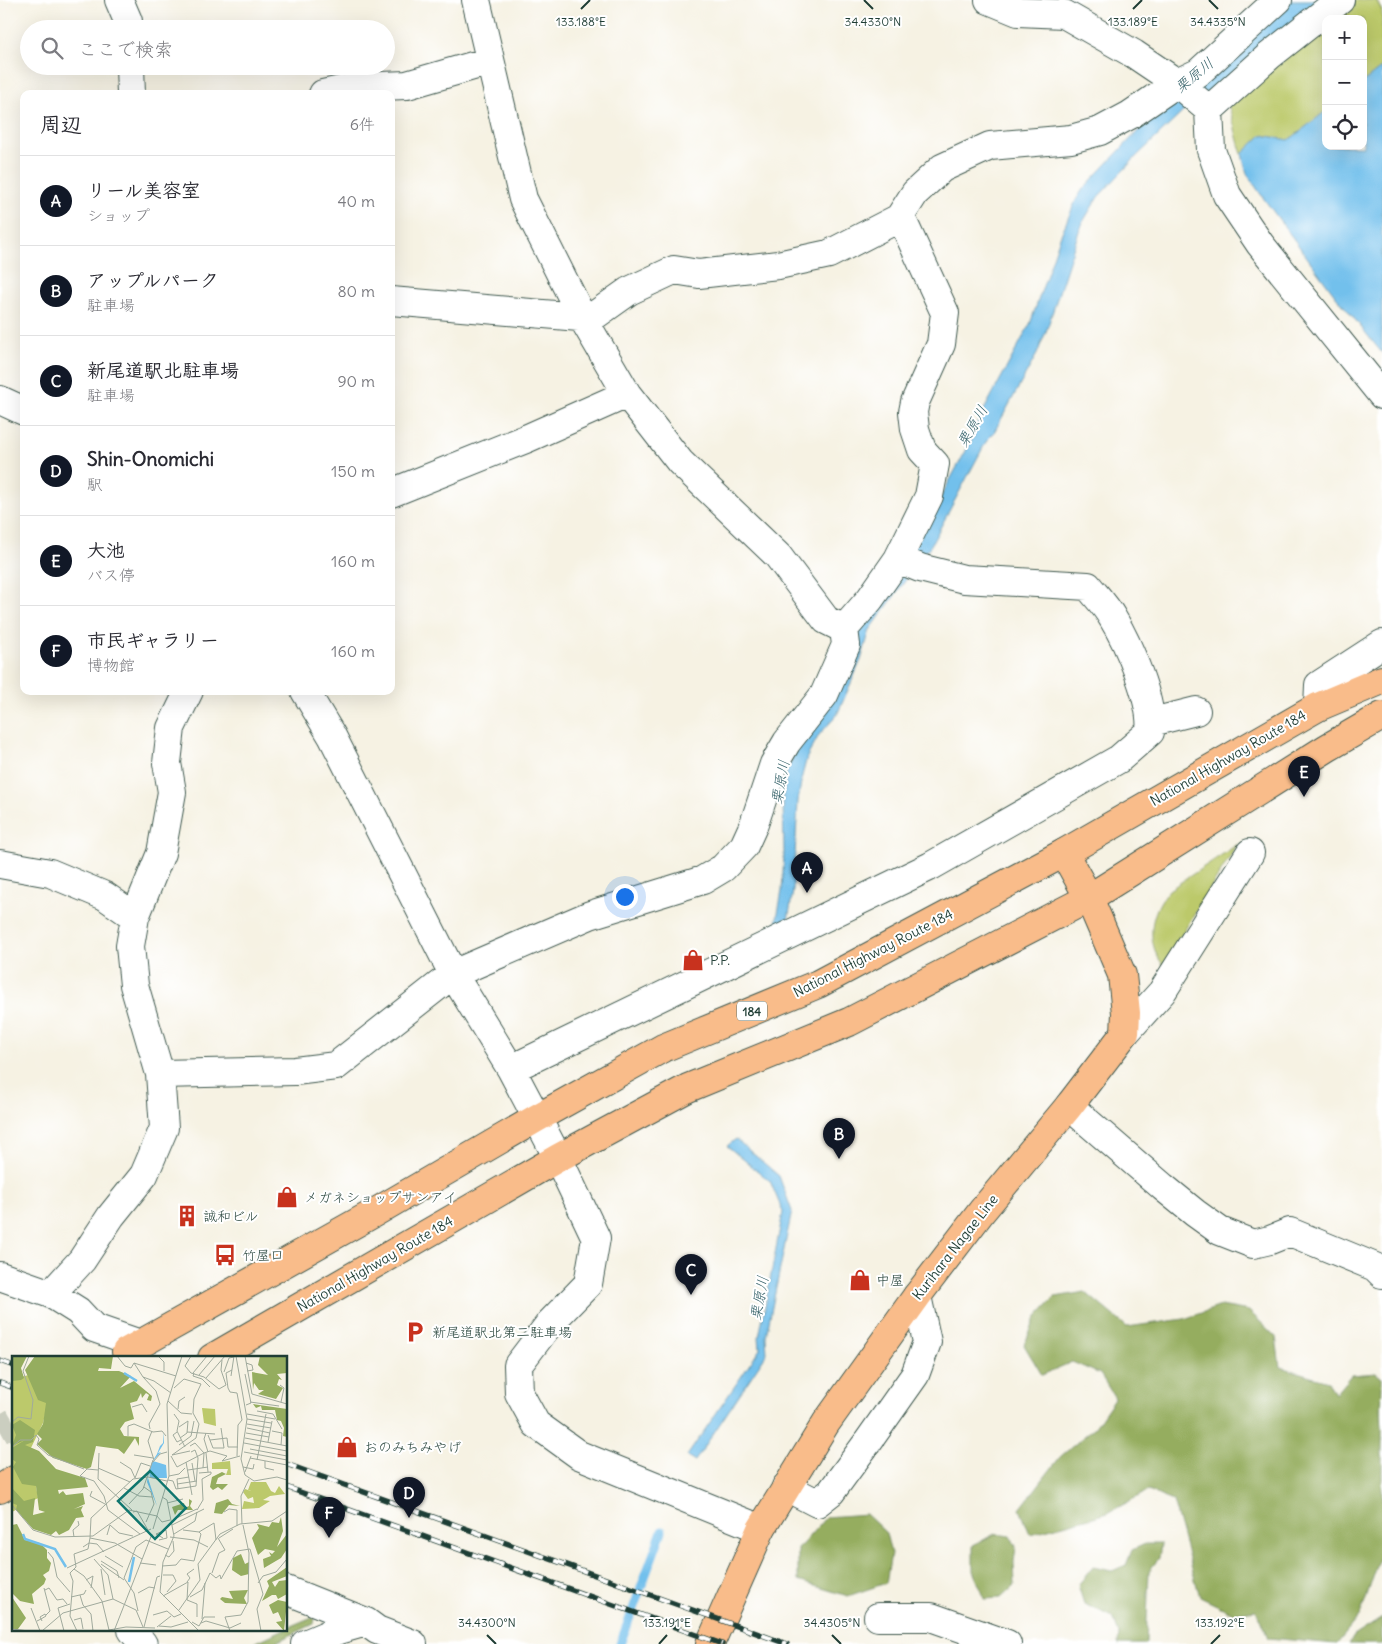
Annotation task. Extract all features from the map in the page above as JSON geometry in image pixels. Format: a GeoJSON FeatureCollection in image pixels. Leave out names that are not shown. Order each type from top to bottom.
{"type":"FeatureCollection","features":[{"type":"Feature","properties":{"kind":"main road","name":"National Highway Route 184"},"geometry":{"type":"LineString","coordinates":[[133,1348],[663,1048],[818,984],[1064,853],[1318,707],[1382,680]]}},
{"type":"Feature","properties":{"kind":"main road","name":"National Highway Route 184"},"geometry":{"type":"LineString","coordinates":[[215,1356],[558,1158],[688,1088],[849,1022],[1089,898],[1327,748],[1382,716]]}},
{"type":"Feature","properties":{"kind":"main road"},"geometry":{"type":"LineString","coordinates":[[1064,853],[1089,898],[1122,975],[1126,1013],[1125,1033]]}},
{"type":"Feature","properties":{"kind":"main road","name":"Kurihara Nagae Line"},"geometry":{"type":"LineString","coordinates":[[710,1644],[761,1529],[826,1423],[917,1296],[982,1211],[1069,1106],[1125,1033]]}},
{"type":"Feature","properties":{"kind":"main road"},"geometry":{"type":"LineString","coordinates":[[0,1488],[12,1481]]}},
{"type":"Feature","properties":{"kind":"street"},"geometry":{"type":"LineString","coordinates":[[119,0],[128,20]]}},
{"type":"Feature","properties":{"kind":"street"},"geometry":{"type":"LineString","coordinates":[[476,0],[523,199],[582,317],[627,394],[680,462],[778,556],[826,620],[844,629]]}},
{"type":"Feature","properties":{"kind":"street"},"geometry":{"type":"LineString","coordinates":[[989,0],[1018,12],[1065,7],[1178,84],[1206,107],[1211,150],[1227,196],[1260,244],[1382,395]]}},
{"type":"Feature","properties":{"kind":"street"},"geometry":{"type":"LineString","coordinates":[[395,302],[591,318],[629,291],[674,270],[699,274],[778,265],[829,254],[899,218],[915,193],[942,168],[990,146],[1071,139],[1100,131],[1130,115],[1198,73],[1278,0]]}},
{"type":"Feature","properties":{"kind":"street"},"geometry":{"type":"LineString","coordinates":[[1206,107],[1340,0]]}},
{"type":"Feature","properties":{"kind":"street"},"geometry":{"type":"LineString","coordinates":[[341,90],[355,87],[407,85],[490,61]]}},
{"type":"Feature","properties":{"kind":"street"},"geometry":{"type":"LineString","coordinates":[[130,75],[131,90]]}},
{"type":"Feature","properties":{"kind":"street"},"geometry":{"type":"LineString","coordinates":[[160,1074],[295,1071],[336,1066],[453,974],[590,915],[703,880],[723,868],[744,846],[754,824],[774,764],[787,742],[824,695],[846,645],[844,629],[870,599],[907,563],[929,496],[935,464],[922,450],[912,412],[941,344],[945,313],[905,226],[899,218]]}},
{"type":"Feature","properties":{"kind":"street"},"geometry":{"type":"LineString","coordinates":[[395,491],[528,438],[627,394]]}},
{"type":"Feature","properties":{"kind":"street"},"geometry":{"type":"LineString","coordinates":[[0,400],[20,409]]}},
{"type":"Feature","properties":{"kind":"street"},"geometry":{"type":"LineString","coordinates":[[511,1069],[931,866],[1119,759],[1150,732],[1152,722],[1141,676],[1112,616],[1088,586],[964,579],[907,563]]}},
{"type":"Feature","properties":{"kind":"street"},"geometry":{"type":"LineString","coordinates":[[1318,707],[1319,685],[1382,644]]}},
{"type":"Feature","properties":{"kind":"street"},"geometry":{"type":"LineString","coordinates":[[51,1294],[82,1260],[111,1216],[144,1175],[164,1128],[160,1074],[134,985],[130,946],[135,917],[161,853],[172,792],[167,763],[171,728],[186,695]]}},
{"type":"Feature","properties":{"kind":"street"},"geometry":{"type":"LineString","coordinates":[[307,695],[332,736],[453,974],[511,1069],[558,1158],[596,1238],[588,1284],[550,1323],[518,1365],[519,1392],[536,1424],[579,1455],[761,1529]]}},
{"type":"Feature","properties":{"kind":"street"},"geometry":{"type":"LineString","coordinates":[[1152,722],[1196,711]]}},
{"type":"Feature","properties":{"kind":"street"},"geometry":{"type":"LineString","coordinates":[[1125,1033],[1162,992],[1250,853]]}},
{"type":"Feature","properties":{"kind":"street"},"geometry":{"type":"LineString","coordinates":[[0,864],[50,874],[105,896],[135,917]]}},
{"type":"Feature","properties":{"kind":"street"},"geometry":{"type":"LineString","coordinates":[[1069,1106],[1163,1187],[1220,1231],[1253,1244],[1290,1232],[1375,1267],[1382,1274]]}},
{"type":"Feature","properties":{"kind":"street"},"geometry":{"type":"LineString","coordinates":[[0,1276],[51,1294],[78,1311],[94,1328],[133,1348]]}},
{"type":"Feature","properties":{"kind":"street"},"geometry":{"type":"LineString","coordinates":[[786,1487],[817,1503],[831,1492],[915,1375],[927,1342],[917,1296]]}},
{"type":"Feature","properties":{"kind":"street"},"geometry":{"type":"LineString","coordinates":[[288,1591],[366,1622],[376,1630],[413,1644]]}},
{"type":"Feature","properties":{"kind":"street"},"geometry":{"type":"LineString","coordinates":[[878,1617],[931,1617],[1007,1644]]}},
{"type":"Feature","properties":{"kind":"street"},"geometry":{"type":"LineString","coordinates":[[305,1644],[338,1630],[366,1622]]}},
{"type":"Feature","properties":{"kind":"street"},"geometry":{"type":"LineString","coordinates":[[134,1632],[143,1644]]}},
{"type":"Feature","properties":{"kind":"green space"},"geometry":{"type":"Polygon","coordinates":[[[1349,0],[1376,0],[1382,11],[1382,67],[1367,79],[1367,15],[1328,15],[1349,0]]]}},
{"type":"Feature","properties":{"kind":"green space"},"geometry":{"type":"Polygon","coordinates":[[[1322,20],[1322,114],[1289,140],[1262,135],[1242,154],[1227,102],[1266,64],[1322,20]]]}},
{"type":"Feature","properties":{"kind":"green space"},"geometry":{"type":"Polygon","coordinates":[[[1238,844],[1163,965],[1157,956],[1154,946],[1152,927],[1154,917],[1163,899],[1169,890],[1238,844]]]}},
{"type":"Feature","properties":{"kind":"green space"},"geometry":{"type":"Polygon","coordinates":[[[1085,1292],[1127,1327],[1184,1319],[1221,1306],[1249,1311],[1276,1337],[1280,1367],[1328,1381],[1335,1394],[1351,1375],[1376,1373],[1382,1378],[1382,1551],[1360,1616],[1337,1644],[1268,1638],[1256,1610],[1233,1613],[1200,1597],[1173,1501],[1148,1491],[1108,1513],[1030,1534],[1020,1509],[1060,1457],[1095,1427],[1115,1398],[1100,1374],[1072,1362],[1042,1375],[1024,1345],[1037,1316],[1055,1297],[1085,1292]]]}},
{"type":"Feature","properties":{"kind":"green space"},"geometry":{"type":"Polygon","coordinates":[[[866,1514],[886,1533],[891,1554],[886,1583],[848,1596],[798,1581],[798,1549],[826,1517],[866,1514]]]}},
{"type":"Feature","properties":{"kind":"green space"},"geometry":{"type":"Polygon","coordinates":[[[995,1534],[1011,1536],[1016,1547],[1014,1562],[1015,1585],[1001,1598],[985,1599],[973,1571],[973,1545],[995,1534]]]}},
{"type":"Feature","properties":{"kind":"green space"},"geometry":{"type":"Polygon","coordinates":[[[1145,1544],[1161,1544],[1159,1558],[1149,1571],[1146,1644],[1118,1644],[1119,1634],[1113,1617],[1084,1604],[1078,1585],[1093,1567],[1112,1571],[1126,1565],[1132,1550],[1145,1544]]]}},
{"type":"Feature","properties":{"kind":"green space"},"geometry":{"type":"Polygon","coordinates":[[[312,1617],[315,1618],[314,1624],[272,1644],[252,1644],[278,1632],[288,1632],[288,1627],[312,1617]]]}},
{"type":"Feature","properties":{"kind":"green space"},"geometry":{"type":"Polygon","coordinates":[[[1382,1618],[1382,1644],[1349,1644],[1354,1636],[1382,1618]]]}},
{"type":"Feature","properties":{"kind":"water"},"geometry":{"type":"Polygon","coordinates":[[[1289,0],[1329,0],[1217,89],[1187,108],[1098,197],[1081,225],[1037,354],[993,434],[987,440],[931,545],[870,630],[861,660],[837,715],[819,735],[807,757],[798,801],[793,891],[787,926],[774,934],[782,891],[784,853],[783,797],[787,770],[800,740],[859,625],[935,507],[974,436],[977,423],[1030,324],[1060,237],[1076,200],[1083,189],[1141,128],[1289,0]]]}},
{"type":"Feature","properties":{"kind":"water"},"geometry":{"type":"Polygon","coordinates":[[[1382,67],[1382,353],[1335,295],[1264,199],[1247,174],[1242,154],[1262,135],[1289,140],[1322,114],[1322,150],[1367,150],[1367,79],[1382,67]]]}},
{"type":"Feature","properties":{"kind":"water"},"geometry":{"type":"Polygon","coordinates":[[[736,1139],[779,1176],[792,1211],[766,1336],[767,1353],[695,1461],[687,1456],[760,1349],[759,1337],[783,1212],[770,1181],[727,1146],[736,1139]]]}},
{"type":"Feature","properties":{"kind":"waterway","name":"栗原川"},"geometry":{"type":"LineString","coordinates":[[620,1644],[662,1531]]}},
{"type":"Feature","properties":{"kind":"tunnel"},"geometry":{"type":"LineString","coordinates":[[0,1430],[12,1423]]}},
{"type":"Feature","properties":{"kind":"railway"},"geometry":{"type":"LineString","coordinates":[[0,1361],[12,1365]]}},
{"type":"Feature","properties":{"kind":"railway"},"geometry":{"type":"LineString","coordinates":[[0,1383],[12,1387]]}},
{"type":"Feature","properties":{"kind":"railway"},"geometry":{"type":"LineString","coordinates":[[288,1465],[787,1644]]}},
{"type":"Feature","properties":{"kind":"railway"},"geometry":{"type":"LineString","coordinates":[[288,1488],[722,1644]]}},
{"type":"Feature","properties":{"kind":"place","name":"大池"},"geometry":{"type":"Point","coordinates":[1304,797]}},
{"type":"Feature","properties":{"kind":"place","name":"リール美容室"},"geometry":{"type":"Point","coordinates":[807,893]}},
{"type":"Feature","properties":{"kind":"place","name":"P.P."},"geometry":{"type":"Point","coordinates":[693,960]}},
{"type":"Feature","properties":{"kind":"place","name":"アップルパーク"},"geometry":{"type":"Point","coordinates":[839,1159]}},
{"type":"Feature","properties":{"kind":"place","name":"メガネショップサンアイ"},"geometry":{"type":"Point","coordinates":[287,1197]}},
{"type":"Feature","properties":{"kind":"place","name":"誠和ビル"},"geometry":{"type":"Point","coordinates":[187,1216]}},
{"type":"Feature","properties":{"kind":"place","name":"竹屋口"},"geometry":{"type":"Point","coordinates":[225,1255]}},
{"type":"Feature","properties":{"kind":"place","name":"中屋"},"geometry":{"type":"Point","coordinates":[860,1280]}},
{"type":"Feature","properties":{"kind":"place","name":"新尾道駅北駐車場"},"geometry":{"type":"Point","coordinates":[691,1295]}},
{"type":"Feature","properties":{"kind":"place","name":"新尾道駅北第二駐車場"},"geometry":{"type":"Point","coordinates":[415,1332]}},
{"type":"Feature","properties":{"kind":"place","name":"おのみちみやげ"},"geometry":{"type":"Point","coordinates":[347,1447]}},
{"type":"Feature","properties":{"kind":"place","name":"Shin-Onomichi"},"geometry":{"type":"Point","coordinates":[409,1518]}},
{"type":"Feature","properties":{"kind":"place","name":"市民ギャラリー"},"geometry":{"type":"Point","coordinates":[329,1538]}}]}
